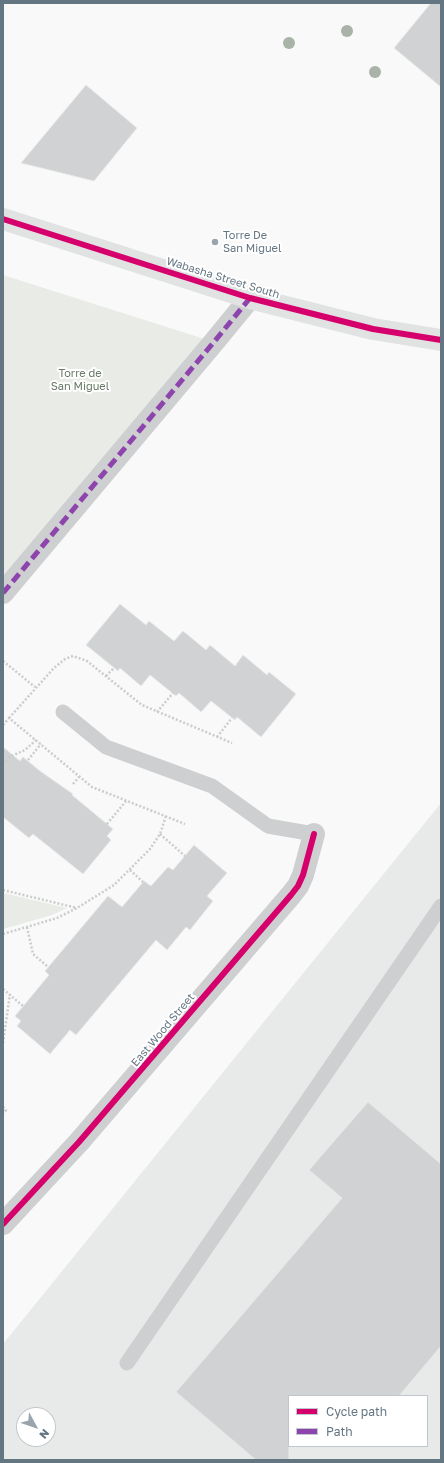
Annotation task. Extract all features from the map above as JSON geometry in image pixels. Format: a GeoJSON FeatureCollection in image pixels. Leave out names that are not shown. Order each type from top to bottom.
{"type":"FeatureCollection","features":[{"type":"Feature","properties":{"kind":"main road","name":"Wabasha Street South"},"geometry":{"type":"LineString","coordinates":[[3,219],[250,298],[359,325],[396,333],[441,340]]}},
{"type":"Feature","properties":{"kind":"street"},"geometry":{"type":"LineString","coordinates":[[3,593],[250,298]]}},
{"type":"Feature","properties":{"kind":"street","name":"East Wood Street"},"geometry":{"type":"LineString","coordinates":[[3,1224],[94,1125],[291,895],[298,886],[303,875],[314,834]]}},
{"type":"Feature","properties":{"kind":"lane","name":"East Wood Street"},"geometry":{"type":"LineString","coordinates":[[63,712],[106,747],[212,786],[268,826],[314,834]]}},
{"type":"Feature","properties":{"kind":"lane"},"geometry":{"type":"LineString","coordinates":[[127,1363],[441,906]]}},
{"type":"Feature","properties":{"kind":"path"},"geometry":{"type":"LineString","coordinates":[[3,726],[35,687],[64,659],[73,656],[87,661],[142,705],[232,743]]}},
{"type":"Feature","properties":{"kind":"path"},"geometry":{"type":"LineString","coordinates":[[3,661],[35,687]]}},
{"type":"Feature","properties":{"kind":"path"},"geometry":{"type":"LineString","coordinates":[[106,676],[114,668]]}},
{"type":"Feature","properties":{"kind":"path"},"geometry":{"type":"LineString","coordinates":[[157,712],[173,694]]}},
{"type":"Feature","properties":{"kind":"path"},"geometry":{"type":"LineString","coordinates":[[9,718],[92,787],[185,824]]}},
{"type":"Feature","properties":{"kind":"path"},"geometry":{"type":"LineString","coordinates":[[217,737],[232,718]]}},
{"type":"Feature","properties":{"kind":"path"},"geometry":{"type":"LineString","coordinates":[[3,764],[9,757],[25,750],[36,740]]}},
{"type":"Feature","properties":{"kind":"path"},"geometry":{"type":"LineString","coordinates":[[28,760],[41,744]]}},
{"type":"Feature","properties":{"kind":"path"},"geometry":{"type":"LineString","coordinates":[[73,784],[79,777]]}},
{"type":"Feature","properties":{"kind":"path"},"geometry":{"type":"LineString","coordinates":[[107,824],[126,801]]}},
{"type":"Feature","properties":{"kind":"path"},"geometry":{"type":"LineString","coordinates":[[3,934],[57,918],[77,908],[114,885],[150,848],[160,834],[166,816]]}},
{"type":"Feature","properties":{"kind":"path"},"geometry":{"type":"LineString","coordinates":[[160,834],[185,856]]}},
{"type":"Feature","properties":{"kind":"path"},"geometry":{"type":"LineString","coordinates":[[130,870],[143,882]]}},
{"type":"Feature","properties":{"kind":"path"},"geometry":{"type":"LineString","coordinates":[[3,890],[77,908]]}},
{"type":"Feature","properties":{"kind":"path"},"geometry":{"type":"LineString","coordinates":[[27,926],[33,954],[47,966]]}},
{"type":"Feature","properties":{"kind":"path"},"geometry":{"type":"LineString","coordinates":[[3,989],[23,1006]]}},
{"type":"Feature","properties":{"kind":"path"},"geometry":{"type":"LineString","coordinates":[[3,1043],[10,994]]}},
{"type":"Feature","properties":{"kind":"path"},"geometry":{"type":"LineString","coordinates":[[3,1107],[6,1110],[3,1114]]}},
{"type":"Feature","properties":{"kind":"shaded area"},"geometry":{"type":"Polygon","coordinates":[[[441,803],[441,1460],[3,1460],[3,1344],[441,803]]]}},
{"type":"Feature","properties":{"kind":"green space","name":"Torre de San Miguel"},"geometry":{"type":"Polygon","coordinates":[[[3,275],[214,342],[3,593],[3,275]]]}},
{"type":"Feature","properties":{"kind":"green space"},"geometry":{"type":"Polygon","coordinates":[[[3,893],[67,908],[52,915],[3,929],[3,893]]]}},
{"type":"Feature","properties":{"kind":"building"},"geometry":{"type":"Polygon","coordinates":[[[431,3],[441,3],[441,87],[394,48],[431,3]]]}},
{"type":"Feature","properties":{"kind":"building"},"geometry":{"type":"Polygon","coordinates":[[[86,85],[137,128],[94,181],[21,163],[86,85]]]}},
{"type":"Feature","properties":{"kind":"building"},"geometry":{"type":"Polygon","coordinates":[[[120,604],[146,625],[149,621],[174,641],[183,631],[206,650],[210,645],[235,666],[243,655],[267,675],[269,672],[296,694],[261,737],[237,717],[235,720],[211,701],[201,712],[179,693],[176,696],[150,675],[141,686],[120,668],[118,671],[86,645],[120,604]]]}},
{"type":"Feature","properties":{"kind":"building"},"geometry":{"type":"Polygon","coordinates":[[[3,747],[20,761],[23,757],[73,794],[72,795],[113,829],[107,836],[111,840],[83,874],[33,834],[29,838],[3,817],[3,747]]]}},
{"type":"Feature","properties":{"kind":"building"},"geometry":{"type":"Polygon","coordinates":[[[194,845],[227,873],[207,896],[213,901],[190,930],[186,927],[167,950],[156,940],[76,1035],[70,1030],[50,1054],[17,1026],[21,1021],[15,1016],[49,975],[45,971],[108,896],[122,907],[144,881],[151,886],[168,867],[173,870],[194,845]]]}},
{"type":"Feature","properties":{"kind":"building"},"geometry":{"type":"Polygon","coordinates":[[[368,1102],[441,1164],[441,1346],[400,1395],[288,1395],[289,1460],[256,1460],[176,1392],[342,1198],[309,1170],[368,1102]]]}},
{"type":"Feature","properties":{"kind":"marked path"},"geometry":{"type":"LineString","coordinates":[[3,593],[250,298]]}},
{"type":"Feature","properties":{"kind":"cycle path"},"geometry":{"type":"LineString","coordinates":[[3,219],[250,298],[373,329],[441,340]]}},
{"type":"Feature","properties":{"kind":"cycle path"},"geometry":{"type":"LineString","coordinates":[[3,1224],[79,1142],[291,895],[298,886],[303,875],[314,834]]}},
{"type":"Feature","properties":{"kind":"place","name":"Torre De San Miguel"},"geometry":{"type":"Point","coordinates":[215,242]}}]}
